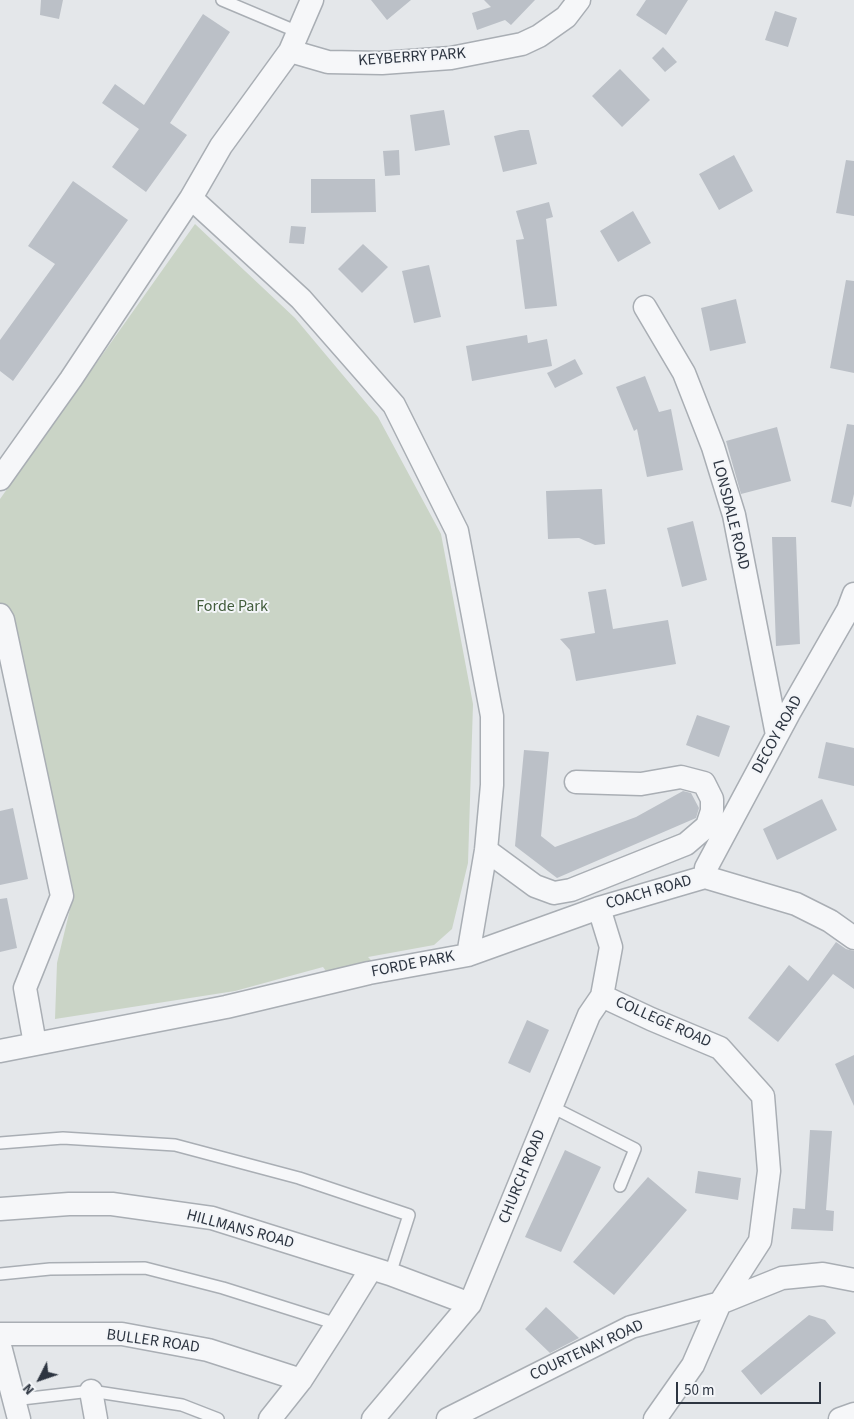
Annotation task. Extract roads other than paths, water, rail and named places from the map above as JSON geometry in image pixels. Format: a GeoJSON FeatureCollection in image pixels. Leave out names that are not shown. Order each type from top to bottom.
{"type":"FeatureCollection","features":[{"type":"Feature","properties":{"kind":"street"},"geometry":{"type":"LineString","coordinates":[[0,479],[71,379],[190,198],[221,146],[294,42],[312,0]]}},
{"type":"Feature","properties":{"kind":"street","name":"KEYBERRY PARK"},"geometry":{"type":"LineString","coordinates":[[294,42],[328,62],[382,63],[451,58],[522,44],[539,36],[566,17],[579,0]]}},
{"type":"Feature","properties":{"kind":"street","name":"FORDE PARK"},"geometry":{"type":"LineString","coordinates":[[0,1051],[226,1007],[369,973],[468,955],[486,850],[492,785],[492,716],[457,531],[394,406],[301,299],[190,198]]}},
{"type":"Feature","properties":{"kind":"street","name":"LONSDALE ROAD"},"geometry":{"type":"LineString","coordinates":[[645,307],[684,373],[718,464],[734,515],[777,735]]}},
{"type":"Feature","properties":{"kind":"street","name":"DECOY ROAD"},"geometry":{"type":"LineString","coordinates":[[705,877],[706,868],[777,735],[848,610],[854,594]]}},
{"type":"Feature","properties":{"kind":"street"},"geometry":{"type":"LineString","coordinates":[[0,615],[4,620],[62,896],[25,988],[35,1044]]}},
{"type":"Feature","properties":{"kind":"street"},"geometry":{"type":"LineString","coordinates":[[486,850],[535,886],[554,893],[571,890],[686,844],[707,826],[712,812],[712,799],[704,783],[681,777],[642,784],[576,782]]}},
{"type":"Feature","properties":{"kind":"street","name":"COACH ROAD"},"geometry":{"type":"LineString","coordinates":[[468,955],[599,908],[705,877],[796,904],[830,921],[854,938]]}},
{"type":"Feature","properties":{"kind":"street","name":"CHURCH ROAD"},"geometry":{"type":"LineString","coordinates":[[373,1419],[470,1304],[588,1015],[602,996],[611,947],[599,908]]}},
{"type":"Feature","properties":{"kind":"street","name":"COLLEGE ROAD"},"geometry":{"type":"LineString","coordinates":[[602,996],[720,1048],[763,1096],[769,1171],[760,1242],[720,1303]]}},
{"type":"Feature","properties":{"kind":"street","name":"HILLMANS ROAD"},"geometry":{"type":"LineString","coordinates":[[0,1209],[69,1204],[104,1204],[212,1218],[381,1272],[470,1304]]}},
{"type":"Feature","properties":{"kind":"street"},"geometry":{"type":"LineString","coordinates":[[270,1419],[301,1380],[338,1324],[381,1272]]}},
{"type":"Feature","properties":{"kind":"street"},"geometry":{"type":"LineString","coordinates":[[655,1419],[693,1365],[720,1303],[782,1278],[822,1274],[854,1280]]}},
{"type":"Feature","properties":{"kind":"street","name":"COURTENAY ROAD"},"geometry":{"type":"LineString","coordinates":[[448,1419],[631,1327],[720,1303]]}},
{"type":"Feature","properties":{"kind":"street","name":"BULLER ROAD"},"geometry":{"type":"LineString","coordinates":[[0,1334],[122,1334],[208,1350],[301,1380]]}},
{"type":"Feature","properties":{"kind":"street"},"geometry":{"type":"LineString","coordinates":[[0,1346],[16,1409]]}},
{"type":"Feature","properties":{"kind":"street"},"geometry":{"type":"LineString","coordinates":[[91,1391],[96,1419]]}},
{"type":"Feature","properties":{"kind":"street"},"geometry":{"type":"LineString","coordinates":[[840,1419],[849,1414],[854,1414]]}},
{"type":"Feature","properties":{"kind":"lane"},"geometry":{"type":"LineString","coordinates":[[222,0],[294,42]]}},
{"type":"Feature","properties":{"kind":"lane"},"geometry":{"type":"LineString","coordinates":[[552,1107],[635,1149],[620,1186]]}},
{"type":"Feature","properties":{"kind":"lane"},"geometry":{"type":"LineString","coordinates":[[0,1143],[63,1138],[175,1145],[299,1178],[409,1216],[381,1272]]}},
{"type":"Feature","properties":{"kind":"lane"},"geometry":{"type":"LineString","coordinates":[[0,1274],[50,1269],[145,1268],[223,1288],[338,1324]]}},
{"type":"Feature","properties":{"kind":"lane"},"geometry":{"type":"LineString","coordinates":[[16,1409],[91,1391],[182,1405],[218,1419]]}},
{"type":"Feature","properties":{"kind":"park label","name":"Forde Park"},"geometry":{"type":"Point","coordinates":[232,607]}}]}
